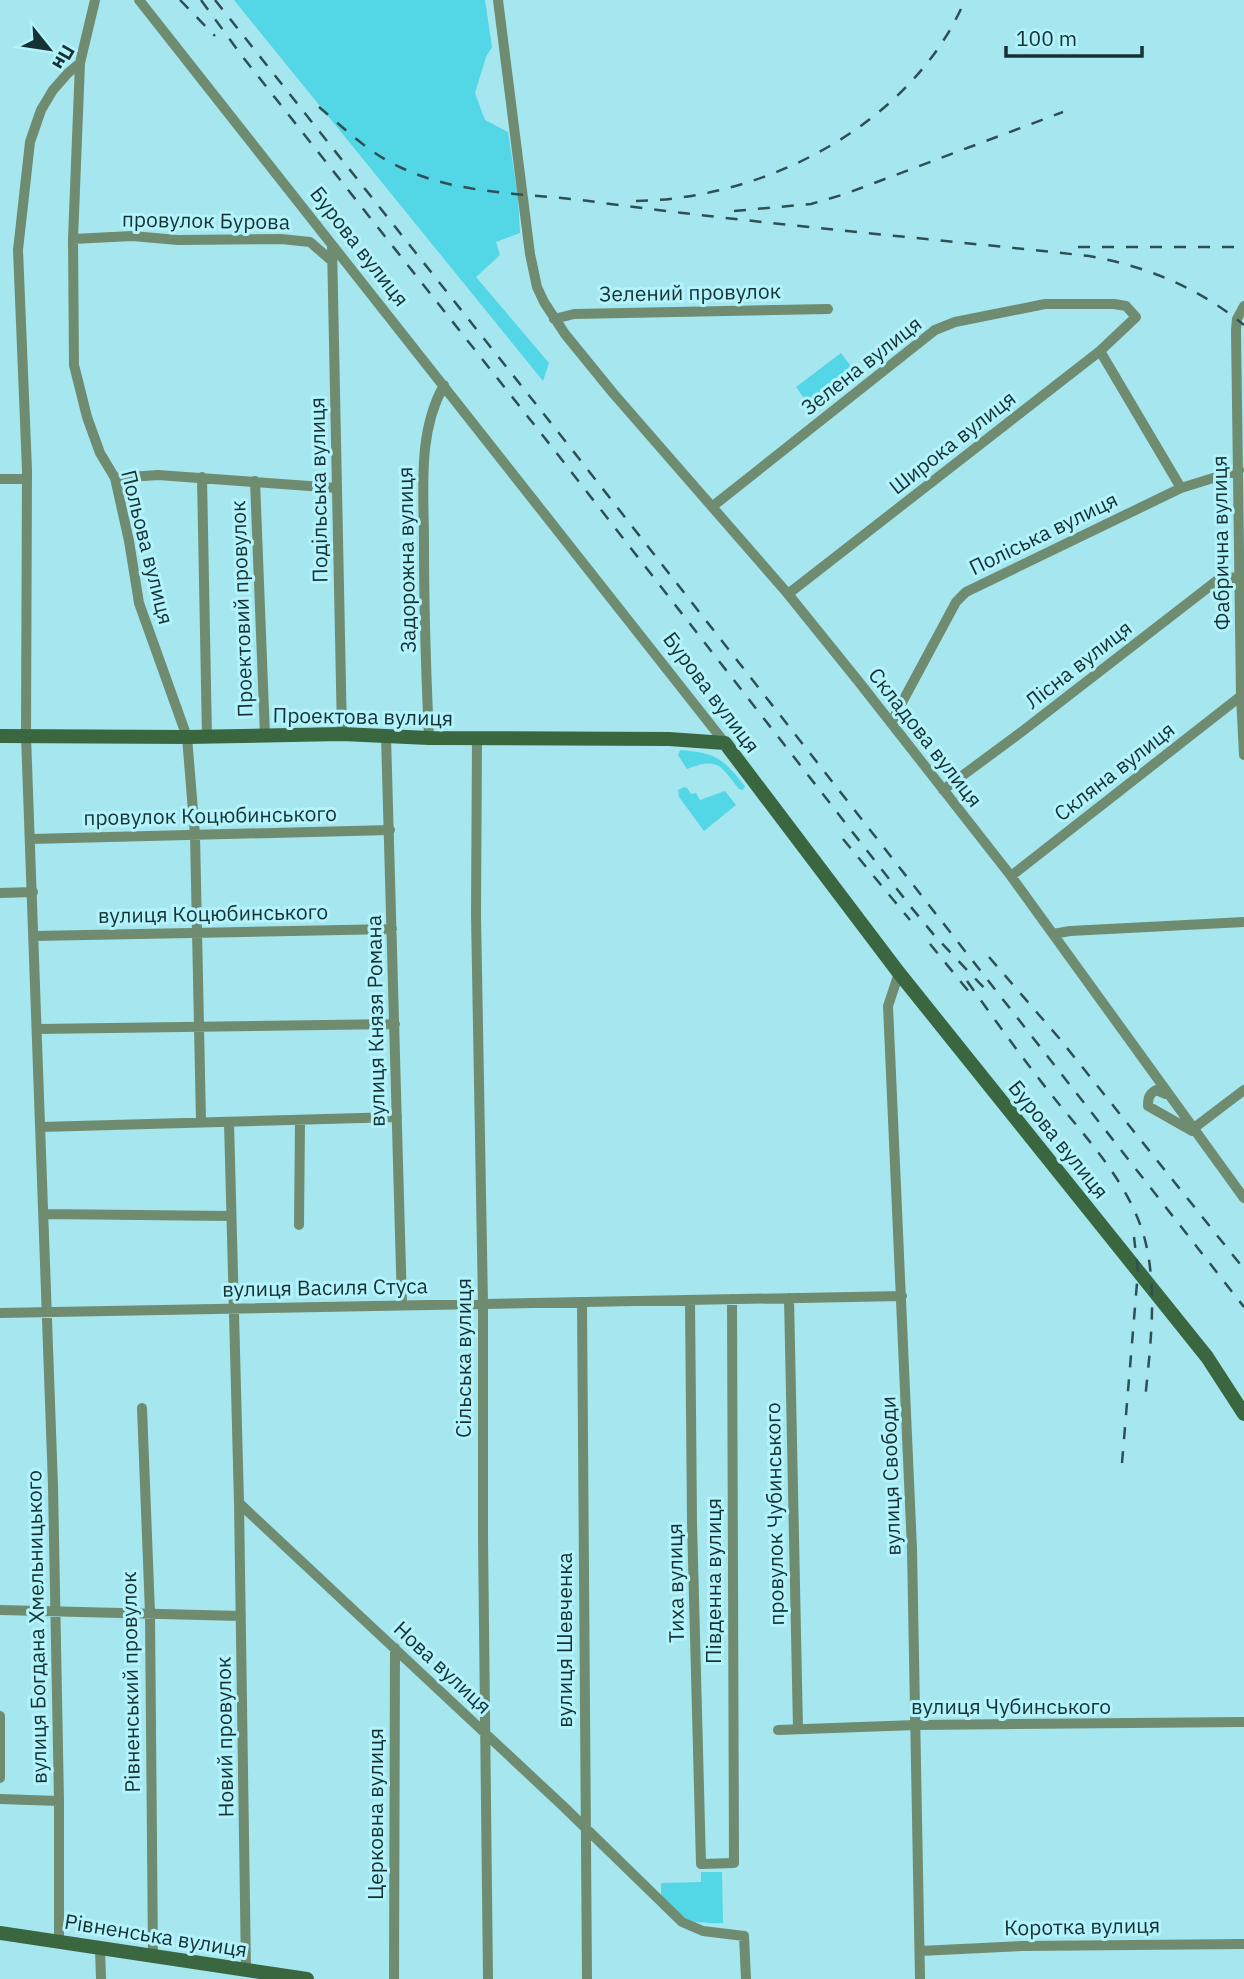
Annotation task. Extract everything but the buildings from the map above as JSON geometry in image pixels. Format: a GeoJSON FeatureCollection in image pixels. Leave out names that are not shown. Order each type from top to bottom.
{"type":"FeatureCollection","features":[{"type":"Feature","properties":{"kind":"main road","name":"Проектова вулиця"},"geometry":{"type":"LineString","coordinates":[[0,736],[207,737],[342,734],[429,738],[669,739],[725,743]]}},
{"type":"Feature","properties":{"kind":"main road","name":"Бурова вулиця"},"geometry":{"type":"LineString","coordinates":[[725,743],[899,973],[1207,1357],[1244,1414]]}},
{"type":"Feature","properties":{"kind":"main road","name":"Рівненська вулиця"},"geometry":{"type":"LineString","coordinates":[[0,1933],[307,1979]]}},
{"type":"Feature","properties":{"kind":"street","name":"Польова вулиця"},"geometry":{"type":"LineString","coordinates":[[95,0],[80,63],[73,239],[74,365],[87,417],[100,453],[115,478],[139,603],[187,737],[195,835],[201,1122]]}},
{"type":"Feature","properties":{"kind":"street","name":"Бурова вулиця"},"geometry":{"type":"LineString","coordinates":[[139,0],[725,743]]}},
{"type":"Feature","properties":{"kind":"street","name":"Складова вулиця"},"geometry":{"type":"LineString","coordinates":[[498,0],[530,254],[537,286],[554,319],[613,393],[788,594],[891,723],[1011,876],[1244,1198]]}},
{"type":"Feature","properties":{"kind":"street","name":"вулиця Богдана Хмельницького"},"geometry":{"type":"LineString","coordinates":[[59,1941],[59,1801],[48,1312],[26,736],[27,479],[18,250],[30,142],[41,110],[53,90],[80,63]]}},
{"type":"Feature","properties":{"kind":"street","name":"провулок Бурова"},"geometry":{"type":"LineString","coordinates":[[73,239],[132,236],[178,240],[281,239],[310,243],[332,261]]}},
{"type":"Feature","properties":{"kind":"street","name":"Подільська вулиця"},"geometry":{"type":"LineString","coordinates":[[332,244],[342,734]]}},
{"type":"Feature","properties":{"kind":"street","name":"Зелена вулиця"},"geometry":{"type":"LineString","coordinates":[[713,506],[935,330],[955,322],[1045,304],[1115,304],[1126,306],[1136,317]]}},
{"type":"Feature","properties":{"kind":"street","name":"Фабрична вулиця"},"geometry":{"type":"LineString","coordinates":[[1244,306],[1237,319],[1236,330],[1244,755]]}},
{"type":"Feature","properties":{"kind":"street","name":"Зелений провулок"},"geometry":{"type":"LineString","coordinates":[[554,319],[575,314],[828,309]]}},
{"type":"Feature","properties":{"kind":"street","name":"Широка вулиця"},"geometry":{"type":"LineString","coordinates":[[788,594],[1100,351],[1136,317]]}},
{"type":"Feature","properties":{"kind":"street"},"geometry":{"type":"LineString","coordinates":[[1100,351],[1181,488]]}},
{"type":"Feature","properties":{"kind":"street","name":"Задорожна вулиця"},"geometry":{"type":"LineString","coordinates":[[429,738],[424,602],[424,448],[433,404],[444,385]]}},
{"type":"Feature","properties":{"kind":"street","name":"Поліська вулиця"},"geometry":{"type":"LineString","coordinates":[[891,723],[956,602],[966,592],[1181,488],[1239,470]]}},
{"type":"Feature","properties":{"kind":"street"},"geometry":{"type":"LineString","coordinates":[[115,478],[158,474],[337,488]]}},
{"type":"Feature","properties":{"kind":"street"},"geometry":{"type":"LineString","coordinates":[[202,477],[207,737]]}},
{"type":"Feature","properties":{"kind":"street"},"geometry":{"type":"LineString","coordinates":[[0,479],[27,479]]}},
{"type":"Feature","properties":{"kind":"street","name":"Проектовий провулок"},"geometry":{"type":"LineString","coordinates":[[255,481],[265,736]]}},
{"type":"Feature","properties":{"kind":"street","name":"Лісна вулиця"},"geometry":{"type":"LineString","coordinates":[[943,790],[1219,579],[1239,577]]}},
{"type":"Feature","properties":{"kind":"street","name":"Скляна вулиця"},"geometry":{"type":"LineString","coordinates":[[1011,876],[1241,696]]}},
{"type":"Feature","properties":{"kind":"street","name":"вулиця Князя Романа"},"geometry":{"type":"LineString","coordinates":[[386,736],[401,1305]]}},
{"type":"Feature","properties":{"kind":"street","name":"Сільська вулиця"},"geometry":{"type":"LineString","coordinates":[[477,738],[476,915],[483,1304],[488,1979]]}},
{"type":"Feature","properties":{"kind":"street","name":"провулок Коцюбинського"},"geometry":{"type":"LineString","coordinates":[[32,839],[390,830]]}},
{"type":"Feature","properties":{"kind":"street"},"geometry":{"type":"LineString","coordinates":[[0,893],[33,891]]}},
{"type":"Feature","properties":{"kind":"street"},"geometry":{"type":"LineString","coordinates":[[1053,934],[1244,922]]}},
{"type":"Feature","properties":{"kind":"street","name":"вулиця Коцюбинського"},"geometry":{"type":"LineString","coordinates":[[34,936],[392,929]]}},
{"type":"Feature","properties":{"kind":"street","name":"вулиця Свободи"},"geometry":{"type":"LineString","coordinates":[[899,973],[888,1006],[912,1549],[920,1979]]}},
{"type":"Feature","properties":{"kind":"street"},"geometry":{"type":"LineString","coordinates":[[38,1029],[395,1024]]}},
{"type":"Feature","properties":{"kind":"street"},"geometry":{"type":"LineString","coordinates":[[1173,1101],[1165,1093],[1156,1090],[1151,1093],[1148,1106],[1196,1132],[1244,1090]]}},
{"type":"Feature","properties":{"kind":"street"},"geometry":{"type":"LineString","coordinates":[[41,1127],[397,1117]]}},
{"type":"Feature","properties":{"kind":"street"},"geometry":{"type":"LineString","coordinates":[[299,1225],[300,1120]]}},
{"type":"Feature","properties":{"kind":"street"},"geometry":{"type":"LineString","coordinates":[[229,1122],[239,1503]]}},
{"type":"Feature","properties":{"kind":"street"},"geometry":{"type":"LineString","coordinates":[[44,1214],[231,1216]]}},
{"type":"Feature","properties":{"kind":"street","name":"вулиця Василя Стуса"},"geometry":{"type":"LineString","coordinates":[[0,1313],[902,1296]]}},
{"type":"Feature","properties":{"kind":"street","name":"провулок Чубинського"},"geometry":{"type":"LineString","coordinates":[[789,1298],[798,1728]]}},
{"type":"Feature","properties":{"kind":"street","name":"Південна вулиця"},"geometry":{"type":"LineString","coordinates":[[701,1864],[734,1863],[732,1299]]}},
{"type":"Feature","properties":{"kind":"street","name":"Тиха вулиця"},"geometry":{"type":"LineString","coordinates":[[690,1300],[701,1864]]}},
{"type":"Feature","properties":{"kind":"street","name":"вулиця Шевченка"},"geometry":{"type":"LineString","coordinates":[[582,1302],[587,1979]]}},
{"type":"Feature","properties":{"kind":"street","name":"Рівненський провулок"},"geometry":{"type":"LineString","coordinates":[[142,1408],[150,1613],[153,1956]]}},
{"type":"Feature","properties":{"kind":"street","name":"Нова вулиця"},"geometry":{"type":"LineString","coordinates":[[239,1503],[485,1732],[682,1922],[703,1931],[744,1936],[746,1979]]}},
{"type":"Feature","properties":{"kind":"street","name":"Новий провулок"},"geometry":{"type":"LineString","coordinates":[[239,1503],[246,1970]]}},
{"type":"Feature","properties":{"kind":"street"},"geometry":{"type":"LineString","coordinates":[[0,1610],[241,1616]]}},
{"type":"Feature","properties":{"kind":"street","name":"Церковна вулиця"},"geometry":{"type":"LineString","coordinates":[[394,1979],[395,1648]]}},
{"type":"Feature","properties":{"kind":"street"},"geometry":{"type":"LineString","coordinates":[[0,1716],[0,1778]]}},
{"type":"Feature","properties":{"kind":"street","name":"вулиця Чубинського"},"geometry":{"type":"LineString","coordinates":[[778,1730],[916,1725],[1244,1722]]}},
{"type":"Feature","properties":{"kind":"street"},"geometry":{"type":"LineString","coordinates":[[0,1799],[59,1801]]}},
{"type":"Feature","properties":{"kind":"street","name":"Коротка вулиця"},"geometry":{"type":"LineString","coordinates":[[920,1951],[1035,1946],[1244,1944]]}},
{"type":"Feature","properties":{"kind":"street"},"geometry":{"type":"LineString","coordinates":[[100,1948],[102,1979]]}},
{"type":"Feature","properties":{"kind":"shaded area"},"geometry":{"type":"Polygon","coordinates":[[[234,0],[485,0],[492,47],[486,57],[475,93],[485,120],[508,132],[518,197],[520,233],[496,242],[500,255],[476,277],[549,363],[543,381],[234,0]]]}},
{"type":"Feature","properties":{"kind":"shaded area"},"geometry":{"type":"Polygon","coordinates":[[[841,353],[860,378],[814,412],[796,387],[841,353]]]}},
{"type":"Feature","properties":{"kind":"shaded area"},"geometry":{"type":"Polygon","coordinates":[[[680,750],[703,753],[718,759],[745,786],[743,790],[718,766],[706,764],[687,769],[678,755],[680,750]]]}},
{"type":"Feature","properties":{"kind":"shaded area"},"geometry":{"type":"Polygon","coordinates":[[[684,787],[691,794],[696,793],[700,800],[725,791],[736,805],[704,831],[679,797],[678,790],[684,787]]]}},
{"type":"Feature","properties":{"kind":"shaded area"},"geometry":{"type":"Polygon","coordinates":[[[701,1872],[722,1872],[723,1923],[702,1923],[688,1919],[661,1896],[661,1883],[701,1882],[701,1872]]]}},
{"type":"Feature","properties":{"kind":"railway"},"geometry":{"type":"LineString","coordinates":[[180,0],[215,36]]}},
{"type":"Feature","properties":{"kind":"railway"},"geometry":{"type":"LineString","coordinates":[[201,0],[242,56],[911,907],[986,990]]}},
{"type":"Feature","properties":{"kind":"railway"},"geometry":{"type":"LineString","coordinates":[[215,0],[566,442],[1244,1307]]}},
{"type":"Feature","properties":{"kind":"railway"},"geometry":{"type":"LineString","coordinates":[[636,201],[685,197],[735,186],[783,169],[829,146],[872,118],[910,83],[941,44],[965,0]]}},
{"type":"Feature","properties":{"kind":"railway"},"geometry":{"type":"LineString","coordinates":[[319,107],[380,156],[404,169],[450,184],[719,217],[1089,256],[1131,266],[1171,280],[1209,300],[1244,325]]}},
{"type":"Feature","properties":{"kind":"railway"},"geometry":{"type":"LineString","coordinates":[[734,211],[811,204],[845,194],[1063,112]]}},
{"type":"Feature","properties":{"kind":"railway"},"geometry":{"type":"LineString","coordinates":[[1078,247],[1244,247]]}},
{"type":"Feature","properties":{"kind":"railway"},"geometry":{"type":"LineString","coordinates":[[843,839],[910,920]]}},
{"type":"Feature","properties":{"kind":"railway"},"geometry":{"type":"LineString","coordinates":[[930,944],[970,993]]}},
{"type":"Feature","properties":{"kind":"railway"},"geometry":{"type":"LineString","coordinates":[[989,957],[1059,1038],[1244,1269]]}},
{"type":"Feature","properties":{"kind":"railway"},"geometry":{"type":"LineString","coordinates":[[967,981],[1118,1180],[1138,1219],[1149,1259],[1152,1300],[1145,1400]]}},
{"type":"Feature","properties":{"kind":"railway"},"geometry":{"type":"LineString","coordinates":[[1122,1463],[1138,1271],[1134,1237]]}}]}
